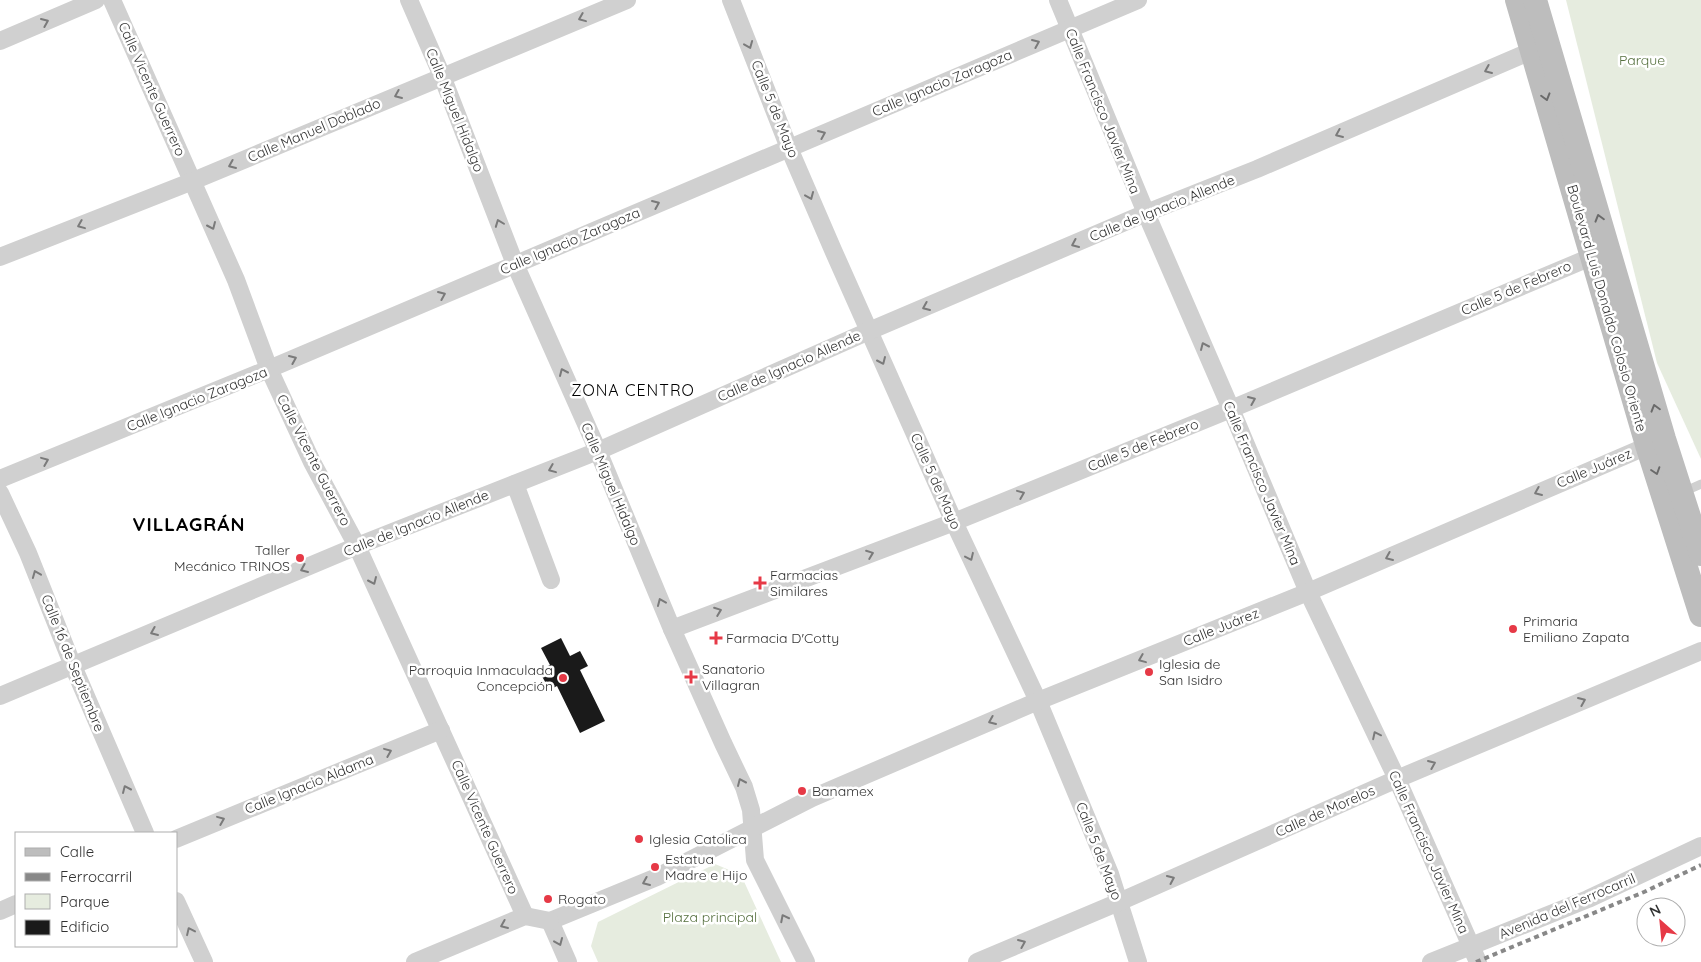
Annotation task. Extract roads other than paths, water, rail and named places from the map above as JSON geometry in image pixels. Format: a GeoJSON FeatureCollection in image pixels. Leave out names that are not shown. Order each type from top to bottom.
{"type":"FeatureCollection","features":[{"type":"Feature","properties":{"kind":"main road","name":"Boulevard Luis Donaldo Colosio Oriente"},"geometry":{"type":"LineString","coordinates":[[1517,0],[1540,47],[1656,442],[1701,615]]}},
{"type":"Feature","properties":{"kind":"main road","name":"Boulevard Luis Donaldo Colosio Oriente"},"geometry":{"type":"LineString","coordinates":[[1535,0],[1540,47]]}},
{"type":"Feature","properties":{"kind":"main road","name":"Boulevard Luis Donaldo Colosio Oriente"},"geometry":{"type":"LineString","coordinates":[[1656,442],[1691,488],[1701,554]]}},
{"type":"Feature","properties":{"kind":"street"},"geometry":{"type":"LineString","coordinates":[[0,40],[96,0]]}},
{"type":"Feature","properties":{"kind":"street","name":"Calle Vicente Guerrero"},"geometry":{"type":"LineString","coordinates":[[112,0],[236,280],[269,369],[312,462],[357,546],[524,916]]}},
{"type":"Feature","properties":{"kind":"street","name":"Calle Miguel Hidalgo"},"geometry":{"type":"LineString","coordinates":[[409,0],[442,76],[515,264],[598,451],[672,629],[722,743],[744,787],[751,810],[755,860],[806,962]]}},
{"type":"Feature","properties":{"kind":"street","name":"Calle Manuel Doblado"},"geometry":{"type":"LineString","coordinates":[[0,258],[193,181],[627,0]]}},
{"type":"Feature","properties":{"kind":"street","name":"Calle 5 de Mayo"},"geometry":{"type":"LineString","coordinates":[[731,0],[789,148],[869,331],[954,522],[1038,701],[1106,866],[1138,962]]}},
{"type":"Feature","properties":{"kind":"street","name":"Calle Francisco Javier Mina"},"geometry":{"type":"LineString","coordinates":[[1058,0],[1146,213],[1232,409],[1308,592],[1397,779],[1478,962]]}},
{"type":"Feature","properties":{"kind":"street","name":"Calle Ignacio Zaragoza"},"geometry":{"type":"LineString","coordinates":[[0,479],[269,369],[1138,0]]}},
{"type":"Feature","properties":{"kind":"street","name":"Calle de Ignacio Allende"},"geometry":{"type":"LineString","coordinates":[[0,696],[357,546],[598,451],[869,331],[1146,213],[1257,169],[1540,47]]}},
{"type":"Feature","properties":{"kind":"street","name":"Calle 5 de Febrero"},"geometry":{"type":"LineString","coordinates":[[672,629],[954,522],[1232,409],[1600,253]]}},
{"type":"Feature","properties":{"kind":"street","name":"Calle Juárez"},"geometry":{"type":"LineString","coordinates":[[550,921],[657,877],[812,798],[1038,701],[1308,592],[1656,442]]}},
{"type":"Feature","properties":{"kind":"street"},"geometry":{"type":"LineString","coordinates":[[515,484],[551,580]]}},
{"type":"Feature","properties":{"kind":"street","name":"Calle 16 de Septiembre"},"geometry":{"type":"LineString","coordinates":[[0,493],[28,553],[72,666],[145,832]]}},
{"type":"Feature","properties":{"kind":"street","name":"Calle de Morelos"},"geometry":{"type":"LineString","coordinates":[[977,962],[1119,902],[1397,779],[1701,651]]}},
{"type":"Feature","properties":{"kind":"street","name":"Calle Ignacio Aldama"},"geometry":{"type":"LineString","coordinates":[[178,838],[441,730]]}},
{"type":"Feature","properties":{"kind":"street","name":"Avenida del Ferrocarril"},"geometry":{"type":"LineString","coordinates":[[1430,962],[1588,899],[1701,846]]}},
{"type":"Feature","properties":{"kind":"street"},"geometry":{"type":"LineString","coordinates":[[0,911],[15,904]]}},
{"type":"Feature","properties":{"kind":"street"},"geometry":{"type":"LineString","coordinates":[[178,905],[204,962]]}},
{"type":"Feature","properties":{"kind":"street"},"geometry":{"type":"LineString","coordinates":[[415,962],[524,916],[550,921],[568,962]]}},
{"type":"Feature","properties":{"kind":"railway"},"geometry":{"type":"LineString","coordinates":[[1476,962],[1644,892],[1701,865]]}},
{"type":"Feature","properties":{"kind":"place","name":"Taller Mecánico TRINOS"},"geometry":{"type":"Point","coordinates":[300,558]}},
{"type":"Feature","properties":{"kind":"place","name":"Farmacias Similares"},"geometry":{"type":"Point","coordinates":[760,583]}},
{"type":"Feature","properties":{"kind":"place","name":"Primaria Emiliano Zapata"},"geometry":{"type":"Point","coordinates":[1513,629]}},
{"type":"Feature","properties":{"kind":"place","name":"Farmacia D'Cotty"},"geometry":{"type":"Point","coordinates":[716,638]}},
{"type":"Feature","properties":{"kind":"place","name":"Iglesia de San Isidro"},"geometry":{"type":"Point","coordinates":[1149,672]}},
{"type":"Feature","properties":{"kind":"place","name":"Sanatorio Villagran"},"geometry":{"type":"Point","coordinates":[691,677]}},
{"type":"Feature","properties":{"kind":"place","name":"Parroquia Inmaculada Concepción"},"geometry":{"type":"Point","coordinates":[563,678]}},
{"type":"Feature","properties":{"kind":"place","name":"Banamex"},"geometry":{"type":"Point","coordinates":[802,791]}},
{"type":"Feature","properties":{"kind":"place","name":"Iglesia Catolica"},"geometry":{"type":"Point","coordinates":[639,839]}},
{"type":"Feature","properties":{"kind":"place","name":"Estatua Madre e Hijo"},"geometry":{"type":"Point","coordinates":[655,867]}},
{"type":"Feature","properties":{"kind":"place","name":"Rogato"},"geometry":{"type":"Point","coordinates":[548,899]}},
{"type":"Feature","properties":{"kind":"district","name":"ZONA CENTRO"},"geometry":{"type":"Point","coordinates":[633,390]}},
{"type":"Feature","properties":{"kind":"district","name":"VILLAGRÁN"},"geometry":{"type":"Point","coordinates":[189,524]}},
{"type":"Feature","properties":{"kind":"park label","name":"Parque"},"geometry":{"type":"Point","coordinates":[1642,60]}},
{"type":"Feature","properties":{"kind":"park label","name":"Plaza principal"},"geometry":{"type":"Point","coordinates":[710,917]}}]}
